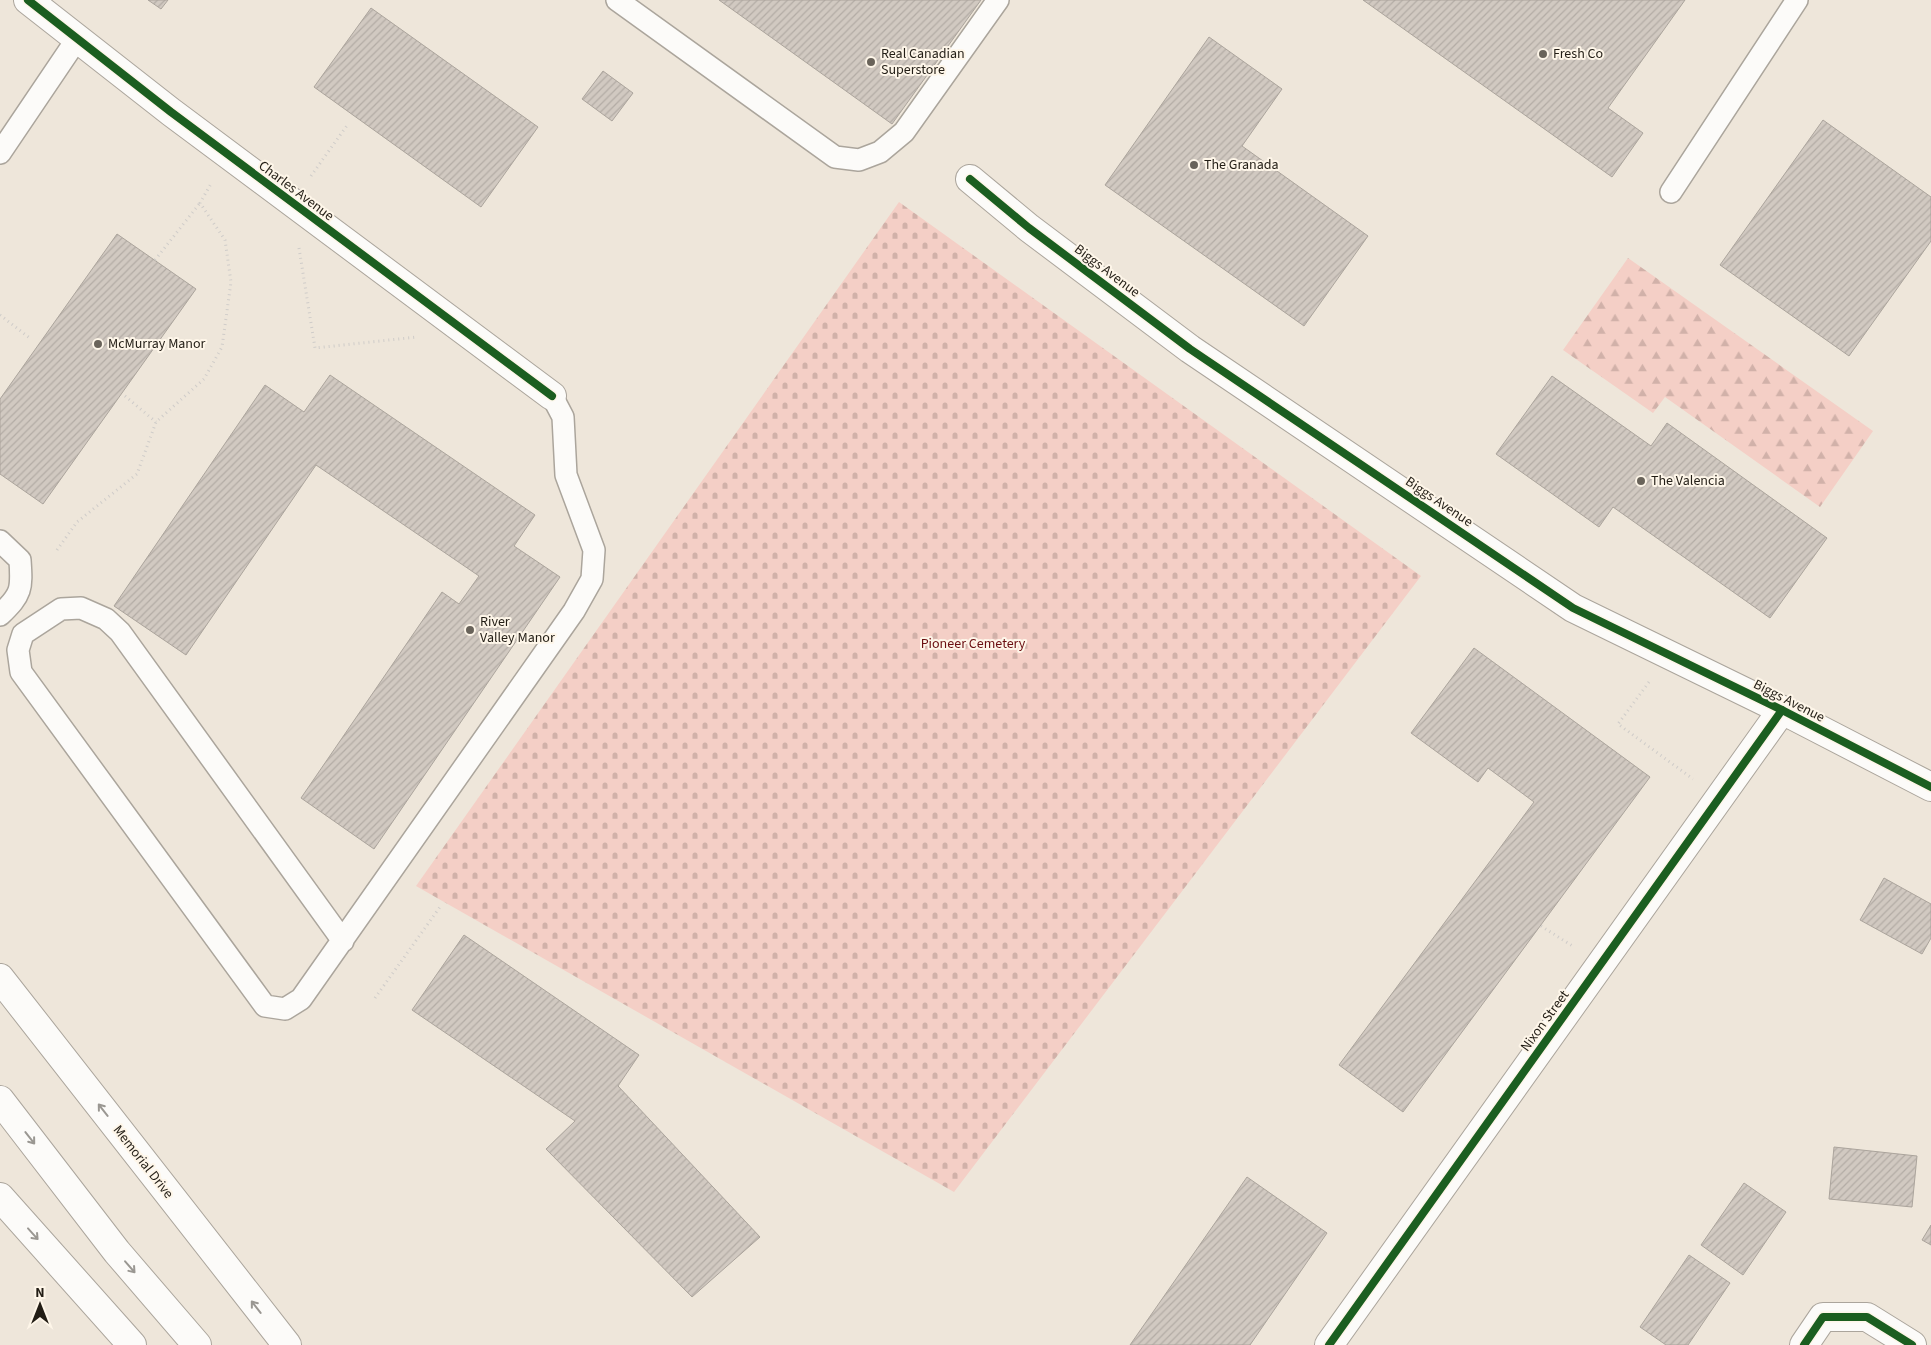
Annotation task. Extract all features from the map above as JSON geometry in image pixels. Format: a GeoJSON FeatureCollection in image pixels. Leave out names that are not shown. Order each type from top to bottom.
{"type":"FeatureCollection","features":[{"type":"Feature","properties":{"kind":"main road","name":"Charles Avenue"},"geometry":{"type":"LineString","coordinates":[[28,0],[228,156],[552,396]]}},
{"type":"Feature","properties":{"kind":"main road","name":"Biggs Avenue"},"geometry":{"type":"LineString","coordinates":[[970,179],[1029,228],[1190,349],[1573,608],[1782,710],[1931,788]]}},
{"type":"Feature","properties":{"kind":"main road","name":"Nixon Street"},"geometry":{"type":"LineString","coordinates":[[1329,1345],[1782,710]]}},
{"type":"Feature","properties":{"kind":"main road","name":"Memorial Drive"},"geometry":{"type":"LineString","coordinates":[[0,978],[286,1345]]}},
{"type":"Feature","properties":{"kind":"main road"},"geometry":{"type":"LineString","coordinates":[[0,1100],[117,1252],[197,1345]]}},
{"type":"Feature","properties":{"kind":"main road"},"geometry":{"type":"LineString","coordinates":[[0,1197],[132,1345]]}},
{"type":"Feature","properties":{"kind":"main road"},"geometry":{"type":"LineString","coordinates":[[1804,1345],[1823,1317],[1867,1317],[1912,1345]]}},
{"type":"Feature","properties":{"kind":"lane"},"geometry":{"type":"LineString","coordinates":[[617,0],[834,157],[859,160],[880,152],[904,132],[998,0]]}},
{"type":"Feature","properties":{"kind":"lane"},"geometry":{"type":"LineString","coordinates":[[1671,192],[1797,0]]}},
{"type":"Feature","properties":{"kind":"lane"},"geometry":{"type":"LineString","coordinates":[[0,152],[77,39]]}},
{"type":"Feature","properties":{"kind":"lane"},"geometry":{"type":"LineString","coordinates":[[343,940],[120,632],[106,619],[81,608],[61,610],[23,634],[18,650],[21,672],[265,1006],[285,1009],[302,999],[574,611],[592,579],[594,550],[566,475],[564,417],[552,396]]}},
{"type":"Feature","properties":{"kind":"lane"},"geometry":{"type":"LineString","coordinates":[[0,541],[20,560],[21,583],[16,600],[0,615]]}},
{"type":"Feature","properties":{"kind":"path"},"geometry":{"type":"LineString","coordinates":[[348,124],[292,203],[315,348],[468,332]]}},
{"type":"Feature","properties":{"kind":"path"},"geometry":{"type":"LineString","coordinates":[[155,260],[200,203],[228,156]]}},
{"type":"Feature","properties":{"kind":"path"},"geometry":{"type":"LineString","coordinates":[[57,550],[77,522],[136,474],[156,422],[204,379],[222,346],[231,282],[225,240],[200,203]]}},
{"type":"Feature","properties":{"kind":"path"},"geometry":{"type":"LineString","coordinates":[[0,315],[31,339]]}},
{"type":"Feature","properties":{"kind":"path"},"geometry":{"type":"LineString","coordinates":[[126,396],[156,422]]}},
{"type":"Feature","properties":{"kind":"path"},"geometry":{"type":"LineString","coordinates":[[1669,655],[1618,724],[1719,798]]}},
{"type":"Feature","properties":{"kind":"path"},"geometry":{"type":"LineString","coordinates":[[375,998],[440,907]]}},
{"type":"Feature","properties":{"kind":"green space","name":"Pioneer Cemetery"},"geometry":{"type":"Polygon","coordinates":[[[899,202],[1421,576],[954,1192],[416,886],[899,202]]]}},
{"type":"Feature","properties":{"kind":"green space"},"geometry":{"type":"Polygon","coordinates":[[[1628,258],[1873,431],[1820,507],[1665,397],[1653,413],[1563,350],[1628,258]]]}},
{"type":"Feature","properties":{"kind":"building"},"geometry":{"type":"Polygon","coordinates":[[[148,0],[168,0],[161,9],[148,0]]]}},
{"type":"Feature","properties":{"kind":"building","name":"Real Canadian Superstore"},"geometry":{"type":"Polygon","coordinates":[[[719,0],[981,0],[892,124],[719,0]]]}},
{"type":"Feature","properties":{"kind":"building","name":"Fresh Co"},"geometry":{"type":"Polygon","coordinates":[[[1363,0],[1685,0],[1608,108],[1643,133],[1612,177],[1363,0]]]}},
{"type":"Feature","properties":{"kind":"building"},"geometry":{"type":"Polygon","coordinates":[[[371,8],[538,127],[481,207],[314,87],[371,8]]]}},
{"type":"Feature","properties":{"kind":"building","name":"The Granada"},"geometry":{"type":"Polygon","coordinates":[[[1209,37],[1282,89],[1242,146],[1368,236],[1304,326],[1105,185],[1209,37]]]}},
{"type":"Feature","properties":{"kind":"building"},"geometry":{"type":"Polygon","coordinates":[[[603,71],[633,93],[612,121],[582,99],[603,71]]]}},
{"type":"Feature","properties":{"kind":"building"},"geometry":{"type":"Polygon","coordinates":[[[1823,120],[1931,197],[1931,241],[1849,356],[1720,265],[1823,120]]]}},
{"type":"Feature","properties":{"kind":"building","name":"McMurray Manor"},"geometry":{"type":"Polygon","coordinates":[[[117,234],[196,289],[43,504],[0,474],[0,399],[117,234]]]}},
{"type":"Feature","properties":{"kind":"building","name":"River Valley Manor"},"geometry":{"type":"Polygon","coordinates":[[[330,375],[535,515],[514,546],[560,577],[374,849],[301,798],[442,592],[459,604],[479,576],[316,465],[186,655],[114,606],[265,385],[304,412],[330,375]]]}},
{"type":"Feature","properties":{"kind":"building","name":"The Valencia"},"geometry":{"type":"Polygon","coordinates":[[[1552,376],[1651,446],[1667,423],[1827,538],[1770,618],[1613,507],[1599,527],[1496,454],[1552,376]]]}},
{"type":"Feature","properties":{"kind":"building"},"geometry":{"type":"Polygon","coordinates":[[[1474,648],[1650,777],[1403,1112],[1339,1065],[1534,802],[1488,768],[1478,782],[1411,733],[1474,648]]]}},
{"type":"Feature","properties":{"kind":"building"},"geometry":{"type":"Polygon","coordinates":[[[1884,878],[1931,904],[1931,938],[1922,954],[1860,920],[1884,878]]]}},
{"type":"Feature","properties":{"kind":"building"},"geometry":{"type":"Polygon","coordinates":[[[464,935],[639,1055],[618,1086],[760,1237],[692,1297],[546,1149],[575,1121],[412,1010],[464,935]]]}},
{"type":"Feature","properties":{"kind":"building"},"geometry":{"type":"Polygon","coordinates":[[[1834,1147],[1917,1156],[1912,1207],[1829,1199],[1834,1147]]]}},
{"type":"Feature","properties":{"kind":"building"},"geometry":{"type":"Polygon","coordinates":[[[1247,1177],[1327,1233],[1250,1345],[1130,1345],[1247,1177]]]}},
{"type":"Feature","properties":{"kind":"building"},"geometry":{"type":"Polygon","coordinates":[[[1744,1183],[1786,1212],[1743,1275],[1701,1245],[1744,1183]]]}},
{"type":"Feature","properties":{"kind":"building"},"geometry":{"type":"Polygon","coordinates":[[[1931,1225],[1931,1245],[1922,1240],[1931,1225]]]}},
{"type":"Feature","properties":{"kind":"building"},"geometry":{"type":"Polygon","coordinates":[[[1689,1255],[1730,1283],[1688,1345],[1666,1345],[1640,1327],[1689,1255]]]}},
{"type":"Feature","properties":{"kind":"cycle path"},"geometry":{"type":"LineString","coordinates":[[28,0],[171,112],[552,396]]}},
{"type":"Feature","properties":{"kind":"cycle path"},"geometry":{"type":"LineString","coordinates":[[970,179],[1029,228],[1190,349],[1573,608],[1782,710],[1931,787]]}},
{"type":"Feature","properties":{"kind":"cycle path"},"geometry":{"type":"LineString","coordinates":[[1329,1345],[1782,710]]}},
{"type":"Feature","properties":{"kind":"cycle path"},"geometry":{"type":"LineString","coordinates":[[1804,1345],[1823,1317],[1867,1317],[1912,1345]]}},
{"type":"Feature","properties":{"kind":"place","name":"Fresh Co"},"geometry":{"type":"Point","coordinates":[1543,54]}},
{"type":"Feature","properties":{"kind":"place","name":"Real Canadian Superstore"},"geometry":{"type":"Point","coordinates":[871,62]}},
{"type":"Feature","properties":{"kind":"place","name":"The Granada"},"geometry":{"type":"Point","coordinates":[1194,165]}},
{"type":"Feature","properties":{"kind":"place","name":"McMurray Manor"},"geometry":{"type":"Point","coordinates":[98,344]}},
{"type":"Feature","properties":{"kind":"place","name":"The Valencia"},"geometry":{"type":"Point","coordinates":[1641,481]}},
{"type":"Feature","properties":{"kind":"place","name":"River Valley Manor"},"geometry":{"type":"Point","coordinates":[470,630]}}]}
